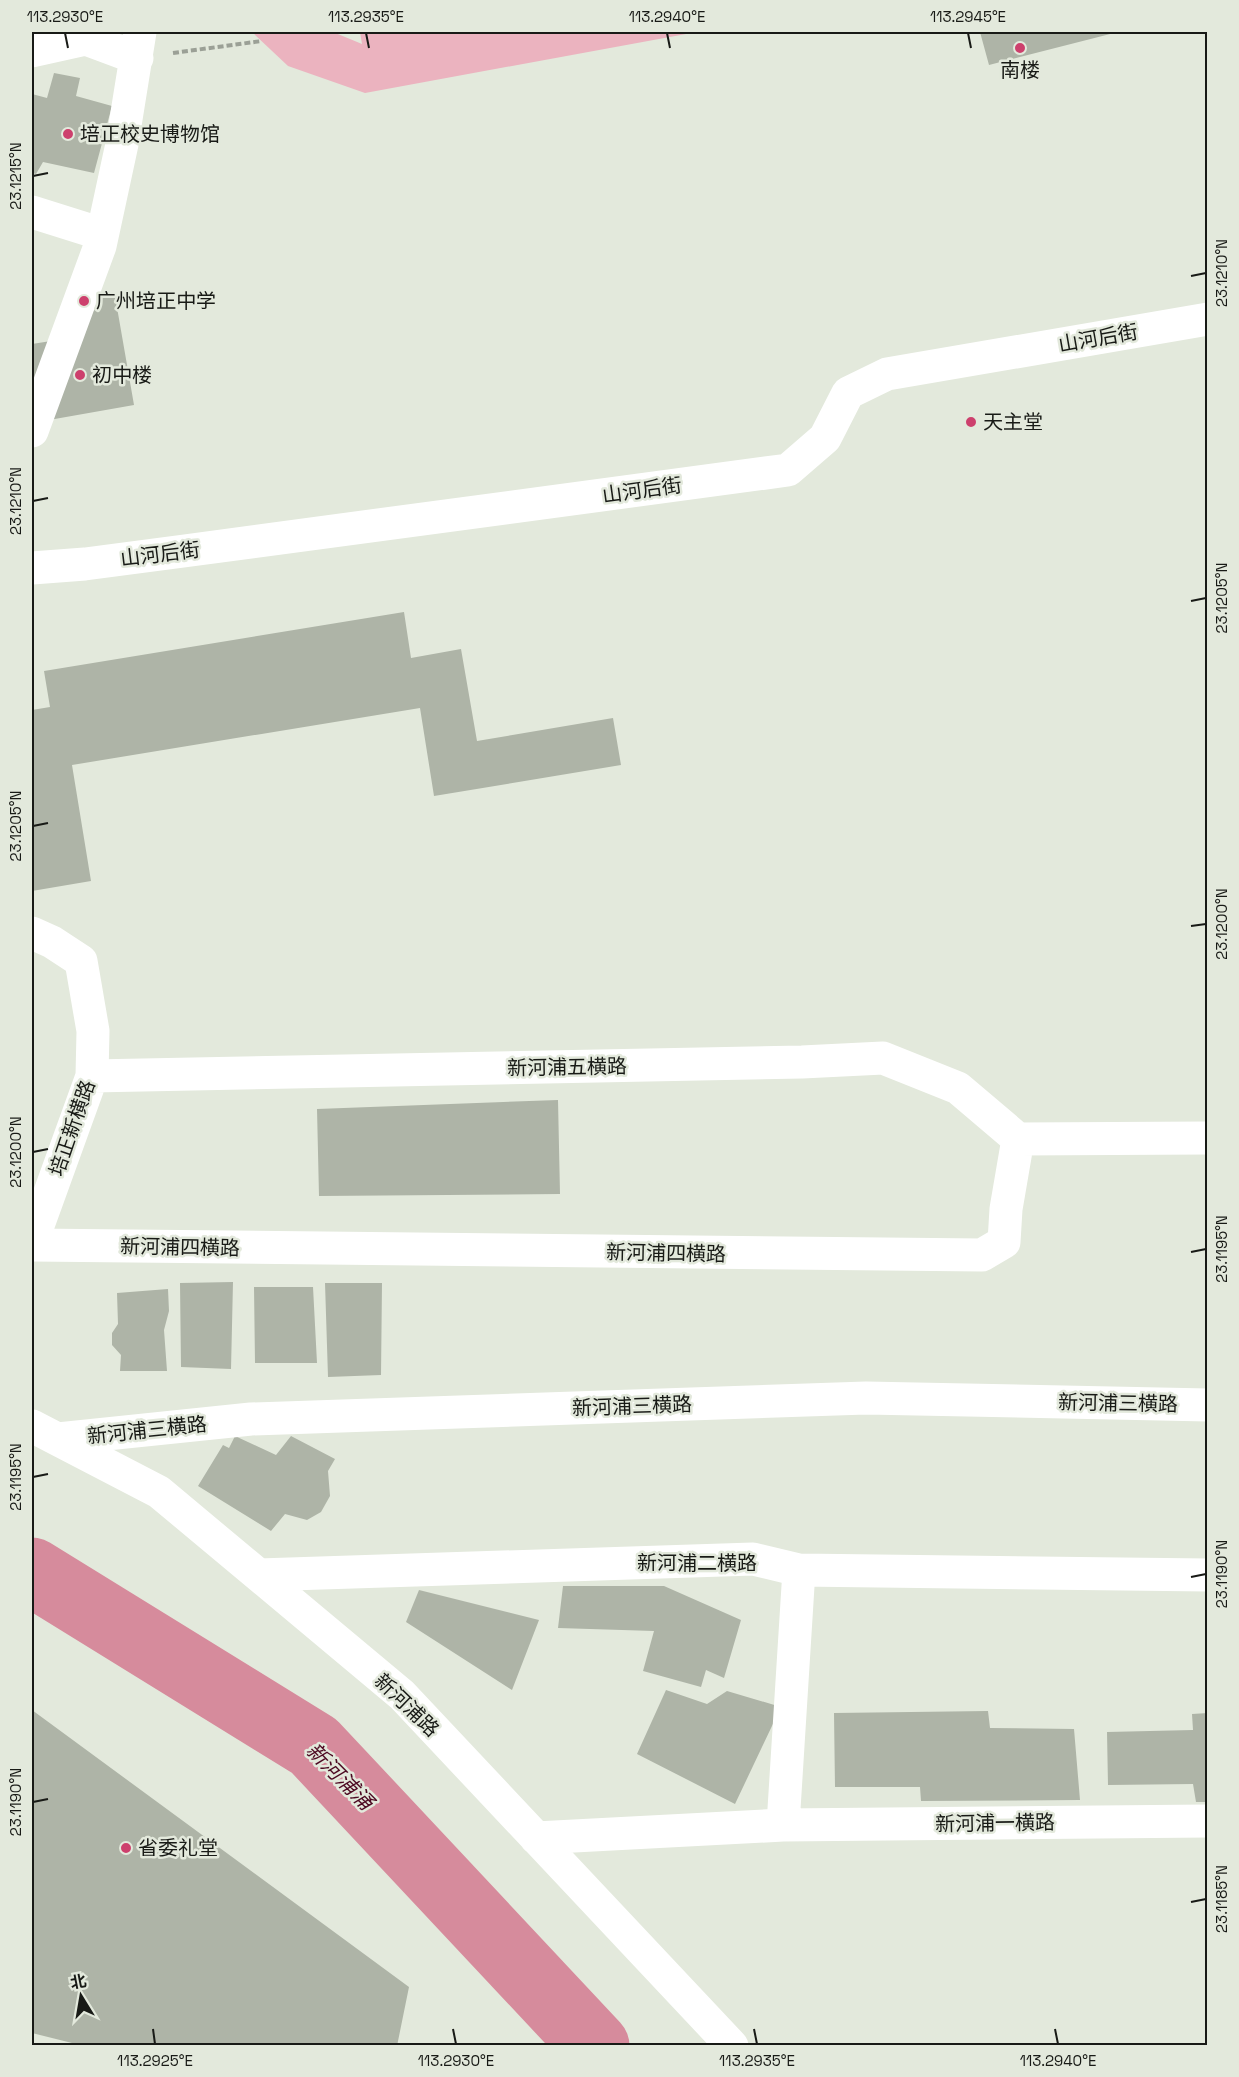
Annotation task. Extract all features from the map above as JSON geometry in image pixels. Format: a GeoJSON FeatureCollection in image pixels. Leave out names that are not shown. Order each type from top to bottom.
{"type":"FeatureCollection","features":[{"type":"Feature","properties":{"kind":"street"},"geometry":{"type":"LineString","coordinates":[[32,51],[86,39],[138,45],[123,144],[100,246],[32,431]]}},
{"type":"Feature","properties":{"kind":"street"},"geometry":{"type":"LineString","coordinates":[[32,212],[102,234]]}},
{"type":"Feature","properties":{"kind":"street","name":"山河后街"},"geometry":{"type":"LineString","coordinates":[[32,568],[96,562],[788,470],[825,438],[848,393],[887,374],[1208,319]]}},
{"type":"Feature","properties":{"kind":"street","name":"培正新横路"},"geometry":{"type":"LineString","coordinates":[[32,933],[52,942],[81,961],[93,1031],[92,1076],[32,1243]]}},
{"type":"Feature","properties":{"kind":"street","name":"新河浦五横路"},"geometry":{"type":"LineString","coordinates":[[92,1076],[790,1062],[883,1058],[958,1088],[1018,1139]]}},
{"type":"Feature","properties":{"kind":"street"},"geometry":{"type":"LineString","coordinates":[[1018,1139],[1208,1138]]}},
{"type":"Feature","properties":{"kind":"street","name":"新河浦四横路"},"geometry":{"type":"LineString","coordinates":[[32,1243],[982,1255],[1004,1242],[1006,1209],[1018,1139]]}},
{"type":"Feature","properties":{"kind":"street","name":"新河浦三横路"},"geometry":{"type":"LineString","coordinates":[[45,1433],[250,1419],[854,1398],[1208,1405]]}},
{"type":"Feature","properties":{"kind":"street","name":"新河浦路"},"geometry":{"type":"LineString","coordinates":[[45,1433],[159,1492],[402,1695],[732,2046]]}},
{"type":"Feature","properties":{"kind":"street","name":"新河浦二横路"},"geometry":{"type":"LineString","coordinates":[[259,1575],[753,1559],[799,1570],[1208,1575]]}},
{"type":"Feature","properties":{"kind":"street"},"geometry":{"type":"LineString","coordinates":[[783,1826],[799,1570]]}},
{"type":"Feature","properties":{"kind":"street","name":"新河浦一横路"},"geometry":{"type":"LineString","coordinates":[[536,1838],[783,1826],[1208,1821]]}},
{"type":"Feature","properties":{"kind":"path"},"geometry":{"type":"LineString","coordinates":[[138,45],[262,41]]}},
{"type":"Feature","properties":{"kind":"shaded area"},"geometry":{"type":"Polygon","coordinates":[[[252,32],[333,32],[362,44],[360,32],[697,32],[365,93],[288,66],[252,32]]]}},
{"type":"Feature","properties":{"kind":"building","name":"南楼"},"geometry":{"type":"Polygon","coordinates":[[[980,32],[1118,32],[989,65],[980,32]]]}},
{"type":"Feature","properties":{"kind":"building","name":"培正校史博物馆"},"geometry":{"type":"Polygon","coordinates":[[[54,73],[80,78],[76,96],[112,106],[94,173],[43,162],[36,174],[32,173],[32,94],[47,98],[54,73]]]}},
{"type":"Feature","properties":{"kind":"building","name":"初中楼"},"geometry":{"type":"Polygon","coordinates":[[[115,296],[134,405],[32,423],[32,344],[70,338],[65,304],[115,296]]]}},
{"type":"Feature","properties":{"kind":"building"},"geometry":{"type":"Polygon","coordinates":[[[404,612],[411,658],[461,649],[477,741],[613,718],[621,765],[434,796],[420,708],[72,765],[91,881],[32,891],[32,710],[50,707],[44,671],[404,612]]]}},
{"type":"Feature","properties":{"kind":"building"},"geometry":{"type":"Polygon","coordinates":[[[558,1100],[560,1194],[319,1196],[317,1109],[558,1100]]]}},
{"type":"Feature","properties":{"kind":"building"},"geometry":{"type":"Polygon","coordinates":[[[233,1282],[231,1369],[181,1367],[180,1283],[233,1282]]]}},
{"type":"Feature","properties":{"kind":"building"},"geometry":{"type":"Polygon","coordinates":[[[325,1283],[382,1283],[381,1375],[328,1377],[325,1283]]]}},
{"type":"Feature","properties":{"kind":"building"},"geometry":{"type":"Polygon","coordinates":[[[254,1287],[313,1287],[317,1363],[255,1363],[254,1287]]]}},
{"type":"Feature","properties":{"kind":"building"},"geometry":{"type":"Polygon","coordinates":[[[168,1289],[169,1311],[164,1330],[167,1371],[120,1371],[121,1355],[112,1345],[112,1333],[118,1324],[117,1293],[168,1289]]]}},
{"type":"Feature","properties":{"kind":"building"},"geometry":{"type":"Polygon","coordinates":[[[235,1436],[276,1455],[291,1436],[335,1459],[328,1471],[330,1496],[321,1512],[307,1520],[285,1514],[271,1531],[198,1486],[223,1445],[229,1448],[235,1436]]]}},
{"type":"Feature","properties":{"kind":"building"},"geometry":{"type":"Polygon","coordinates":[[[563,1586],[664,1586],[741,1620],[724,1678],[706,1670],[701,1687],[643,1671],[654,1631],[558,1628],[563,1586]]]}},
{"type":"Feature","properties":{"kind":"building"},"geometry":{"type":"Polygon","coordinates":[[[419,1590],[539,1620],[512,1690],[406,1622],[419,1590]]]}},
{"type":"Feature","properties":{"kind":"building"},"geometry":{"type":"Polygon","coordinates":[[[666,1690],[707,1704],[727,1691],[781,1707],[735,1804],[637,1754],[666,1690]]]}},
{"type":"Feature","properties":{"kind":"building","name":"省委礼堂"},"geometry":{"type":"Polygon","coordinates":[[[32,1710],[409,1987],[397,2046],[84,2046],[32,2033],[32,1710]]]}},
{"type":"Feature","properties":{"kind":"building"},"geometry":{"type":"Polygon","coordinates":[[[988,1711],[990,1728],[1074,1729],[1080,1800],[921,1801],[920,1787],[835,1787],[834,1713],[988,1711]]]}},
{"type":"Feature","properties":{"kind":"building"},"geometry":{"type":"Polygon","coordinates":[[[1208,1713],[1208,1802],[1196,1802],[1193,1784],[1108,1785],[1107,1732],[1193,1730],[1192,1714],[1208,1713]]]}},
{"type":"Feature","properties":{"kind":"waterway","name":"新河浦涌"},"geometry":{"type":"LineString","coordinates":[[32,1572],[314,1746],[595,2046]]}},
{"type":"Feature","properties":{"kind":"place","name":"南楼"},"geometry":{"type":"Point","coordinates":[1020,48]}},
{"type":"Feature","properties":{"kind":"place","name":"培正校史博物馆"},"geometry":{"type":"Point","coordinates":[68,134]}},
{"type":"Feature","properties":{"kind":"place","name":"广州培正中学"},"geometry":{"type":"Point","coordinates":[84,301]}},
{"type":"Feature","properties":{"kind":"place","name":"初中楼"},"geometry":{"type":"Point","coordinates":[80,375]}},
{"type":"Feature","properties":{"kind":"place","name":"天主堂"},"geometry":{"type":"Point","coordinates":[971,422]}},
{"type":"Feature","properties":{"kind":"place","name":"省委礼堂"},"geometry":{"type":"Point","coordinates":[126,1848]}}]}
